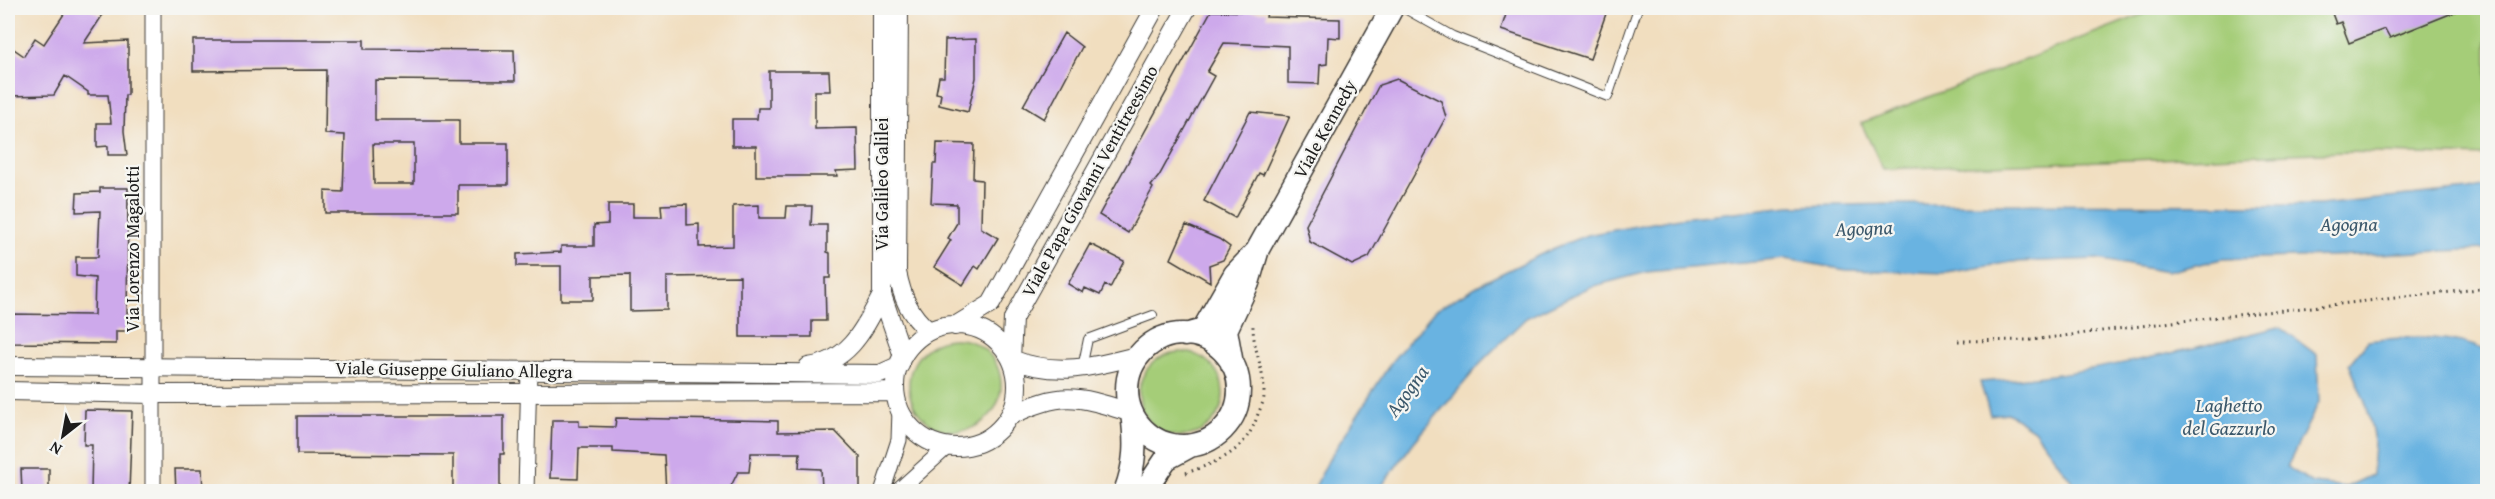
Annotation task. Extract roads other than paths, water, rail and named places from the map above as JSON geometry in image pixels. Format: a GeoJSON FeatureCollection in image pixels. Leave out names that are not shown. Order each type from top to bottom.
{"type":"FeatureCollection","features":[{"type":"Feature","properties":{"kind":"main road","name":"Viale Kennedy"},"geometry":{"type":"LineString","coordinates":[[1258,249],[1394,8]]}},
{"type":"Feature","properties":{"kind":"main road"},"geometry":{"type":"LineString","coordinates":[[1125,492],[1134,466],[1135,436],[1127,387],[1131,370],[1140,355],[1152,344],[1166,337],[1203,330],[1235,274],[1258,249]]}},
{"type":"Feature","properties":{"kind":"main road"},"geometry":{"type":"LineString","coordinates":[[1144,492],[1166,459],[1190,446],[1208,441],[1222,431],[1233,416],[1239,399],[1239,381],[1232,363],[1226,330],[1248,283],[1258,249]]}},
{"type":"Feature","properties":{"kind":"main road"},"geometry":{"type":"LineString","coordinates":[[1185,334],[1204,338],[1221,349],[1232,363]]}},
{"type":"Feature","properties":{"kind":"main road"},"geometry":{"type":"LineString","coordinates":[[1132,413],[1142,428],[1155,439],[1172,446],[1190,446]]}},
{"type":"Feature","properties":{"kind":"street","name":"Via Lorenzo Magalotti"},"geometry":{"type":"LineString","coordinates":[[153,8],[153,492]]}},
{"type":"Feature","properties":{"kind":"street","name":"Via Galileo Galilei"},"geometry":{"type":"LineString","coordinates":[[882,8],[882,295],[901,361]]}},
{"type":"Feature","properties":{"kind":"street","name":"Via Galileo Galilei"},"geometry":{"type":"LineString","coordinates":[[899,8],[897,272],[902,295],[916,321],[929,331]]}},
{"type":"Feature","properties":{"kind":"street","name":"Viale Papa Giovanni Ventitreesimo"},"geometry":{"type":"LineString","coordinates":[[955,326],[991,304],[1155,8]]}},
{"type":"Feature","properties":{"kind":"street","name":"Viale Papa Giovanni Ventitreesimo"},"geometry":{"type":"LineString","coordinates":[[1011,359],[1012,319],[1187,8]]}},
{"type":"Feature","properties":{"kind":"street"},"geometry":{"type":"LineString","coordinates":[[784,373],[797,368],[822,365],[845,351],[866,325],[882,295]]}},
{"type":"Feature","properties":{"kind":"street"},"geometry":{"type":"LineString","coordinates":[[955,326],[966,326],[983,332],[999,343],[1011,359],[1017,378],[1016,398],[1010,416],[997,432],[981,442],[961,447],[948,446],[923,438],[909,426],[900,410],[895,392],[896,373],[914,342],[929,331],[955,326]]}},
{"type":"Feature","properties":{"kind":"street"},"geometry":{"type":"LineString","coordinates":[[1011,359],[1032,367],[1081,369],[1140,355]]}},
{"type":"Feature","properties":{"kind":"street","name":"Viale Giuseppe Giuliano Allegra"},"geometry":{"type":"LineString","coordinates":[[8,366],[880,374],[901,361]]}},
{"type":"Feature","properties":{"kind":"street"},"geometry":{"type":"LineString","coordinates":[[526,492],[529,370]]}},
{"type":"Feature","properties":{"kind":"street","name":"Viale Giuseppe Giuliano Allegra"},"geometry":{"type":"LineString","coordinates":[[8,392],[528,394],[895,392]]}},
{"type":"Feature","properties":{"kind":"street"},"geometry":{"type":"LineString","coordinates":[[1010,416],[1044,401],[1068,397],[1089,400],[1132,413]]}},
{"type":"Feature","properties":{"kind":"street"},"geometry":{"type":"LineString","coordinates":[[882,492],[899,440],[900,410]]}},
{"type":"Feature","properties":{"kind":"street"},"geometry":{"type":"LineString","coordinates":[[897,492],[918,470],[948,446]]}},
{"type":"Feature","properties":{"kind":"lane"},"geometry":{"type":"LineString","coordinates":[[1394,8],[1453,36],[1608,97],[1638,8]]}},
{"type":"Feature","properties":{"kind":"lane"},"geometry":{"type":"LineString","coordinates":[[1081,369],[1088,339],[1154,315]]}},
{"type":"Feature","properties":{"kind":"water","name":"Agogna"},"geometry":{"type":"Polygon","coordinates":[[[2487,186],[2487,249],[2222,259],[2166,272],[2098,259],[2012,262],[1947,273],[1846,270],[1786,259],[1647,272],[1590,287],[1526,318],[1486,357],[1414,442],[1378,491],[1313,491],[1329,459],[1392,361],[1435,310],[1486,281],[1587,235],[1680,218],[1790,206],[2319,205],[2468,190],[2487,186]]]}},
{"type":"Feature","properties":{"kind":"water","name":"Laghetto del Gazzurlo"},"geometry":{"type":"Polygon","coordinates":[[[2279,327],[2317,355],[2319,402],[2287,467],[2313,483],[2346,487],[2372,475],[2374,441],[2367,407],[2349,364],[2368,341],[2398,338],[2444,339],[2473,345],[2487,351],[2487,491],[2079,491],[2034,430],[2008,413],[1990,415],[1980,382],[2093,369],[2168,354],[2279,327]]]}}]}
